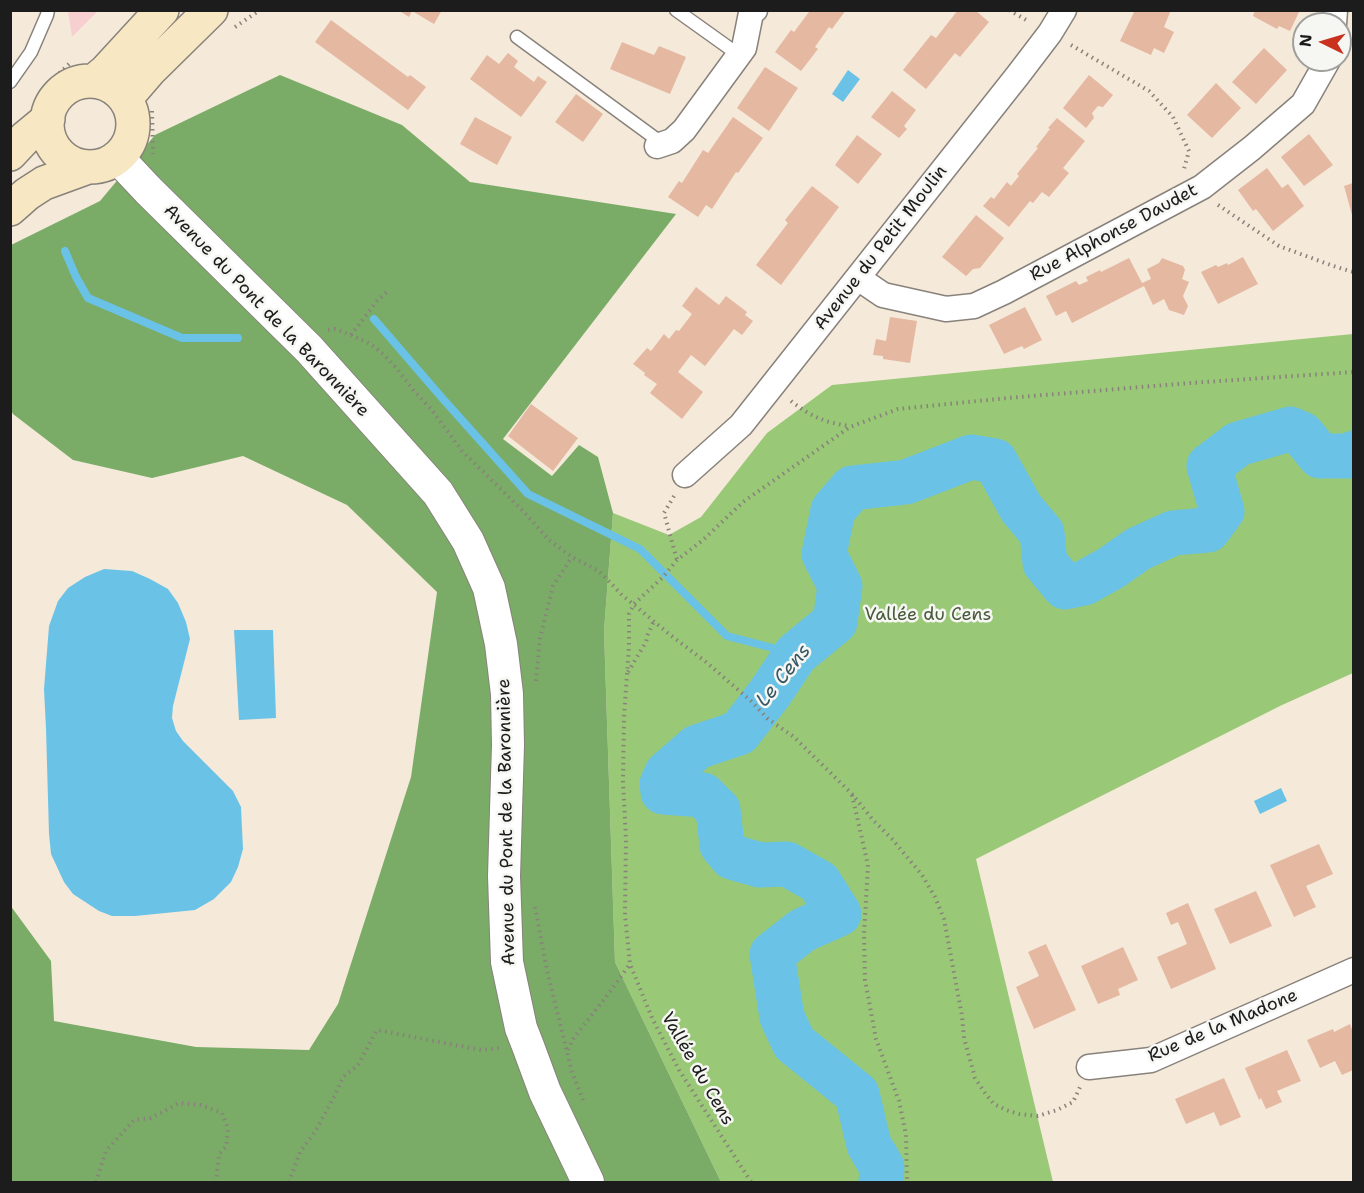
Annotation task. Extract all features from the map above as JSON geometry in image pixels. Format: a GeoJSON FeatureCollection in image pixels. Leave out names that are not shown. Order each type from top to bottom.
{"type":"FeatureCollection","features":[{"type":"Feature","properties":{"kind":"main road"},"geometry":{"type":"LineString","coordinates":[[94,81],[162,10]]}},
{"type":"Feature","properties":{"kind":"main road"},"geometry":{"type":"LineString","coordinates":[[10,209],[44,183],[102,162],[126,149],[133,130],[132,114],[139,102],[150,70],[211,10]]}},
{"type":"Feature","properties":{"kind":"main road"},"geometry":{"type":"LineString","coordinates":[[102,162],[78,165],[57,152],[50,139],[48,119],[50,108],[56,97],[68,87],[79,82],[94,81],[110,85],[139,102]]}},
{"type":"Feature","properties":{"kind":"main road"},"geometry":{"type":"LineString","coordinates":[[10,154],[48,119]]}},
{"type":"Feature","properties":{"kind":"street"},"geometry":{"type":"LineString","coordinates":[[660,145],[672,141],[684,130],[744,48],[752,13],[755,10]]}},
{"type":"Feature","properties":{"kind":"street","name":"Avenue du Petit Moulin"},"geometry":{"type":"LineString","coordinates":[[685,475],[741,425],[1018,75],[1064,10]]}},
{"type":"Feature","properties":{"kind":"street","name":"Rue Alphonse Daudet"},"geometry":{"type":"LineString","coordinates":[[858,278],[883,295],[946,309],[974,306],[1202,187],[1303,104],[1321,72]]}},
{"type":"Feature","properties":{"kind":"street","name":"Avenue du Pont de la Baronnière"},"geometry":{"type":"LineString","coordinates":[[102,162],[148,190],[309,350],[438,493],[468,541],[489,588],[501,644],[507,694],[508,745],[504,876],[507,962],[521,1028],[545,1092],[588,1182]]}},
{"type":"Feature","properties":{"kind":"street","name":"Rue de la Madone"},"geometry":{"type":"LineString","coordinates":[[1089,1067],[1151,1060],[1353,970]]}},
{"type":"Feature","properties":{"kind":"lane"},"geometry":{"type":"LineString","coordinates":[[10,82],[31,52],[48,10]]}},
{"type":"Feature","properties":{"kind":"lane"},"geometry":{"type":"LineString","coordinates":[[676,10],[739,55]]}},
{"type":"Feature","properties":{"kind":"lane"},"geometry":{"type":"LineString","coordinates":[[517,37],[660,145]]}},
{"type":"Feature","properties":{"kind":"path"},"geometry":{"type":"LineString","coordinates":[[139,102],[153,157]]}},
{"type":"Feature","properties":{"kind":"path"},"geometry":{"type":"LineString","coordinates":[[351,335],[377,301],[389,290]]}},
{"type":"Feature","properties":{"kind":"path"},"geometry":{"type":"LineString","coordinates":[[321,337],[328,330],[335,330],[372,345],[383,354],[431,409],[462,451],[549,540],[598,572],[706,662],[768,718],[794,737],[852,794],[922,875],[935,897],[944,919],[950,946],[964,1038],[975,1078],[994,1104],[1019,1114],[1038,1116],[1057,1110],[1073,1102],[1089,1067]]}},
{"type":"Feature","properties":{"kind":"path"},"geometry":{"type":"LineString","coordinates":[[634,604],[669,572],[677,560],[703,540],[743,502],[850,427],[898,409],[1190,383],[1353,372]]}},
{"type":"Feature","properties":{"kind":"path"},"geometry":{"type":"LineString","coordinates":[[772,386],[808,415],[850,427]]}},
{"type":"Feature","properties":{"kind":"path"},"geometry":{"type":"LineString","coordinates":[[677,560],[664,513],[685,475]]}},
{"type":"Feature","properties":{"kind":"path"},"geometry":{"type":"LineString","coordinates":[[534,692],[540,638],[553,586],[572,557]]}},
{"type":"Feature","properties":{"kind":"path","name":"Vallée du Cens"},"geometry":{"type":"LineString","coordinates":[[634,604],[629,614],[623,782],[626,839],[625,915],[630,964],[652,1018],[680,1070],[751,1182]]}},
{"type":"Feature","properties":{"kind":"path"},"geometry":{"type":"LineString","coordinates":[[626,675],[646,642],[654,621]]}},
{"type":"Feature","properties":{"kind":"path"},"geometry":{"type":"LineString","coordinates":[[852,794],[868,865],[864,935],[865,980],[876,1039],[899,1101],[906,1135],[907,1182]]}},
{"type":"Feature","properties":{"kind":"path"},"geometry":{"type":"LineString","coordinates":[[534,902],[547,970],[572,1072],[584,1103]]}},
{"type":"Feature","properties":{"kind":"path"},"geometry":{"type":"LineString","coordinates":[[567,1051],[573,1039],[630,964]]}},
{"type":"Feature","properties":{"kind":"path"},"geometry":{"type":"LineString","coordinates":[[289,1182],[300,1152],[316,1130],[343,1077],[358,1065],[377,1030],[481,1050],[528,1046]]}},
{"type":"Feature","properties":{"kind":"path"},"geometry":{"type":"LineString","coordinates":[[96,1182],[106,1151],[134,1120],[151,1118],[178,1103],[201,1105],[222,1113],[228,1129],[226,1147],[219,1154],[216,1182]]}},
{"type":"Feature","properties":{"kind":"shaded area"},"geometry":{"type":"Polygon","coordinates":[[[68,10],[98,11],[72,37],[68,10]]]}},
{"type":"Feature","properties":{"kind":"green space"},"geometry":{"type":"Polygon","coordinates":[[[280,75],[402,125],[470,182],[676,214],[503,439],[552,476],[579,445],[598,457],[613,513],[604,631],[615,962],[721,1182],[11,1182],[10,905],[51,961],[54,1021],[196,1047],[309,1050],[338,1004],[411,777],[437,592],[347,505],[243,456],[152,478],[73,460],[13,414],[10,408],[11,245],[100,201],[155,135],[280,75]]]}},
{"type":"Feature","properties":{"kind":"green space","name":"Vallée du Cens"},"geometry":{"type":"Polygon","coordinates":[[[1353,334],[1353,673],[1282,705],[976,859],[1053,1182],[721,1182],[615,962],[604,631],[613,513],[669,535],[701,517],[767,433],[832,385],[1353,334]]]}},
{"type":"Feature","properties":{"kind":"water"},"geometry":{"type":"Polygon","coordinates":[[[848,70],[860,79],[843,102],[832,94],[848,70]]]}},
{"type":"Feature","properties":{"kind":"water"},"geometry":{"type":"Polygon","coordinates":[[[104,569],[132,571],[150,579],[168,589],[178,603],[190,639],[173,706],[172,718],[176,731],[183,741],[233,791],[241,807],[243,849],[238,867],[231,882],[214,899],[195,910],[135,916],[112,916],[99,911],[73,894],[64,882],[51,854],[44,689],[49,626],[58,601],[68,588],[104,569]]]}},
{"type":"Feature","properties":{"kind":"water"},"geometry":{"type":"Polygon","coordinates":[[[234,630],[273,630],[276,718],[239,720],[234,630]]]}},
{"type":"Feature","properties":{"kind":"water"},"geometry":{"type":"Polygon","coordinates":[[[1281,788],[1287,801],[1260,814],[1254,801],[1281,788]]]}},
{"type":"Feature","properties":{"kind":"building"},"geometry":{"type":"Polygon","coordinates":[[[398,10],[442,10],[434,24],[412,11],[409,17],[398,10]]]}},
{"type":"Feature","properties":{"kind":"building"},"geometry":{"type":"Polygon","coordinates":[[[806,10],[846,10],[832,29],[829,27],[815,47],[818,49],[801,71],[775,52],[791,30],[794,32],[809,12],[806,10]]]}},
{"type":"Feature","properties":{"kind":"building"},"geometry":{"type":"Polygon","coordinates":[[[958,10],[975,10],[989,22],[960,57],[955,53],[926,89],[903,70],[931,35],[936,38],[958,10]]]}},
{"type":"Feature","properties":{"kind":"building"},"geometry":{"type":"Polygon","coordinates":[[[1135,10],[1171,10],[1164,27],[1174,32],[1164,53],[1154,48],[1151,55],[1120,41],[1135,10]]]}},
{"type":"Feature","properties":{"kind":"building"},"geometry":{"type":"Polygon","coordinates":[[[1255,10],[1295,10],[1299,12],[1292,12],[1290,31],[1279,26],[1277,29],[1253,16],[1255,10]]]}},
{"type":"Feature","properties":{"kind":"building"},"geometry":{"type":"Polygon","coordinates":[[[331,20],[408,77],[410,75],[426,87],[408,110],[315,42],[331,20]]]}},
{"type":"Feature","properties":{"kind":"building"},"geometry":{"type":"Polygon","coordinates":[[[622,42],[654,55],[659,46],[686,57],[670,94],[610,69],[622,42]]]}},
{"type":"Feature","properties":{"kind":"building"},"geometry":{"type":"Polygon","coordinates":[[[1264,48],[1287,70],[1256,104],[1232,82],[1264,48]]]}},
{"type":"Feature","properties":{"kind":"building"},"geometry":{"type":"Polygon","coordinates":[[[508,53],[518,61],[514,67],[534,82],[538,76],[547,82],[521,117],[470,79],[487,55],[499,64],[508,53]]]}},
{"type":"Feature","properties":{"kind":"building"},"geometry":{"type":"Polygon","coordinates":[[[765,67],[798,88],[769,131],[737,108],[765,67]]]}},
{"type":"Feature","properties":{"kind":"building"},"geometry":{"type":"Polygon","coordinates":[[[1089,75],[1113,95],[1103,107],[1098,106],[1092,113],[1094,118],[1086,128],[1063,108],[1089,75]]]}},
{"type":"Feature","properties":{"kind":"building"},"geometry":{"type":"Polygon","coordinates":[[[1216,83],[1241,108],[1212,138],[1187,115],[1216,83]]]}},
{"type":"Feature","properties":{"kind":"building"},"geometry":{"type":"Polygon","coordinates":[[[892,91],[916,110],[904,126],[907,129],[899,138],[871,117],[892,91]]]}},
{"type":"Feature","properties":{"kind":"building"},"geometry":{"type":"Polygon","coordinates":[[[576,94],[603,114],[583,142],[555,122],[576,94]]]}},
{"type":"Feature","properties":{"kind":"building"},"geometry":{"type":"Polygon","coordinates":[[[475,117],[512,137],[497,165],[460,144],[475,117]]]}},
{"type":"Feature","properties":{"kind":"building"},"geometry":{"type":"Polygon","coordinates":[[[733,117],[763,138],[738,173],[736,172],[712,209],[706,205],[698,217],[668,197],[679,181],[682,183],[703,150],[708,153],[733,117]]]}},
{"type":"Feature","properties":{"kind":"building"},"geometry":{"type":"Polygon","coordinates":[[[1057,118],[1085,141],[1063,168],[1069,173],[1049,197],[1042,192],[1033,203],[1030,201],[1009,227],[983,206],[991,197],[994,199],[1007,182],[1011,186],[1019,176],[1017,174],[1038,148],[1036,147],[1050,129],[1048,128],[1057,118]]]}},
{"type":"Feature","properties":{"kind":"building"},"geometry":{"type":"Polygon","coordinates":[[[1309,134],[1333,165],[1304,186],[1281,157],[1309,134]]]}},
{"type":"Feature","properties":{"kind":"building"},"geometry":{"type":"Polygon","coordinates":[[[857,135],[882,154],[858,184],[835,165],[857,135]]]}},
{"type":"Feature","properties":{"kind":"building"},"geometry":{"type":"Polygon","coordinates":[[[1267,168],[1282,188],[1288,184],[1304,206],[1273,231],[1256,209],[1253,211],[1238,190],[1267,168]]]}},
{"type":"Feature","properties":{"kind":"building"},"geometry":{"type":"Polygon","coordinates":[[[1353,183],[1353,215],[1352,215],[1344,186],[1353,183]]]}},
{"type":"Feature","properties":{"kind":"building"},"geometry":{"type":"Polygon","coordinates":[[[812,186],[839,207],[781,285],[756,265],[788,223],[785,220],[812,186]]]}},
{"type":"Feature","properties":{"kind":"building"},"geometry":{"type":"Polygon","coordinates":[[[976,215],[1004,238],[980,268],[973,269],[966,276],[942,257],[976,215]]]}},
{"type":"Feature","properties":{"kind":"building"},"geometry":{"type":"Polygon","coordinates":[[[1243,257],[1258,284],[1218,304],[1201,272],[1216,265],[1218,267],[1227,263],[1228,265],[1243,257]]]}},
{"type":"Feature","properties":{"kind":"building"},"geometry":{"type":"Polygon","coordinates":[[[1129,258],[1142,283],[1151,279],[1147,269],[1159,263],[1162,258],[1183,266],[1185,270],[1182,279],[1189,282],[1183,296],[1188,306],[1184,315],[1169,310],[1164,299],[1153,305],[1144,286],[1072,323],[1066,311],[1056,316],[1046,296],[1076,281],[1079,285],[1088,281],[1086,277],[1129,258]]]}},
{"type":"Feature","properties":{"kind":"building"},"geometry":{"type":"Polygon","coordinates":[[[696,287],[719,305],[726,296],[747,312],[745,315],[753,321],[742,335],[734,329],[705,366],[691,355],[678,372],[703,392],[682,419],[650,393],[657,384],[633,364],[647,348],[651,351],[664,334],[669,339],[676,330],[679,331],[692,314],[682,306],[696,287]]]}},
{"type":"Feature","properties":{"kind":"building"},"geometry":{"type":"Polygon","coordinates":[[[1025,307],[1042,340],[1024,349],[1022,346],[1004,354],[989,325],[1025,307]]]}},
{"type":"Feature","properties":{"kind":"building"},"geometry":{"type":"Polygon","coordinates":[[[890,317],[917,321],[910,363],[873,355],[876,339],[886,341],[890,317]]]}},
{"type":"Feature","properties":{"kind":"building"},"geometry":{"type":"Polygon","coordinates":[[[531,404],[578,438],[553,471],[508,436],[531,404]]]}},
{"type":"Feature","properties":{"kind":"building"},"geometry":{"type":"Polygon","coordinates":[[[1319,844],[1333,874],[1306,886],[1316,907],[1294,917],[1270,865],[1319,844]]]}},
{"type":"Feature","properties":{"kind":"building"},"geometry":{"type":"Polygon","coordinates":[[[1256,891],[1272,926],[1230,944],[1214,909],[1256,891]]]}},
{"type":"Feature","properties":{"kind":"building"},"geometry":{"type":"Polygon","coordinates":[[[1188,903],[1216,969],[1171,989],[1157,957],[1187,944],[1178,922],[1171,925],[1166,913],[1188,903]]]}},
{"type":"Feature","properties":{"kind":"building"},"geometry":{"type":"Polygon","coordinates":[[[1046,944],[1076,1010],[1034,1029],[1016,987],[1039,976],[1028,952],[1046,944]]]}},
{"type":"Feature","properties":{"kind":"building"},"geometry":{"type":"Polygon","coordinates":[[[1123,947],[1138,980],[1118,989],[1120,995],[1098,1004],[1081,966],[1123,947]]]}},
{"type":"Feature","properties":{"kind":"building"},"geometry":{"type":"Polygon","coordinates":[[[1350,1024],[1353,1032],[1353,1070],[1342,1075],[1335,1061],[1320,1068],[1307,1040],[1333,1029],[1334,1032],[1350,1024]]]}},
{"type":"Feature","properties":{"kind":"building"},"geometry":{"type":"Polygon","coordinates":[[[1287,1050],[1301,1081],[1277,1091],[1282,1102],[1266,1109],[1261,1098],[1259,1100],[1245,1068],[1287,1050]]]}},
{"type":"Feature","properties":{"kind":"building"},"geometry":{"type":"Polygon","coordinates":[[[1224,1078],[1241,1117],[1220,1126],[1214,1112],[1186,1124],[1175,1099],[1224,1078]]]}},
{"type":"Feature","properties":{"kind":"waterway"},"geometry":{"type":"LineString","coordinates":[[65,251],[88,298],[182,338],[238,338]]}},
{"type":"Feature","properties":{"kind":"waterway"},"geometry":{"type":"LineString","coordinates":[[374,319],[528,494],[640,549],[727,636],[796,654]]}},
{"type":"Feature","properties":{"kind":"waterway","name":"Le Cens"},"geometry":{"type":"LineString","coordinates":[[881,1182],[882,1167],[869,1145],[857,1094],[794,1043],[782,1017],[772,954],[803,930],[839,914],[819,882],[787,864],[760,865],[732,857],[722,845],[718,810],[703,795],[663,792],[662,784],[667,773],[697,747],[739,733],[796,654],[835,622],[840,586],[824,554],[833,510],[852,488],[906,482],[971,457],[995,461],[1021,508],[1042,533],[1045,563],[1065,587],[1084,583],[1138,549],[1173,533],[1208,530],[1222,511],[1209,466],[1238,444],[1290,429],[1302,434],[1320,456],[1352,456],[1354,453]]}}]}
